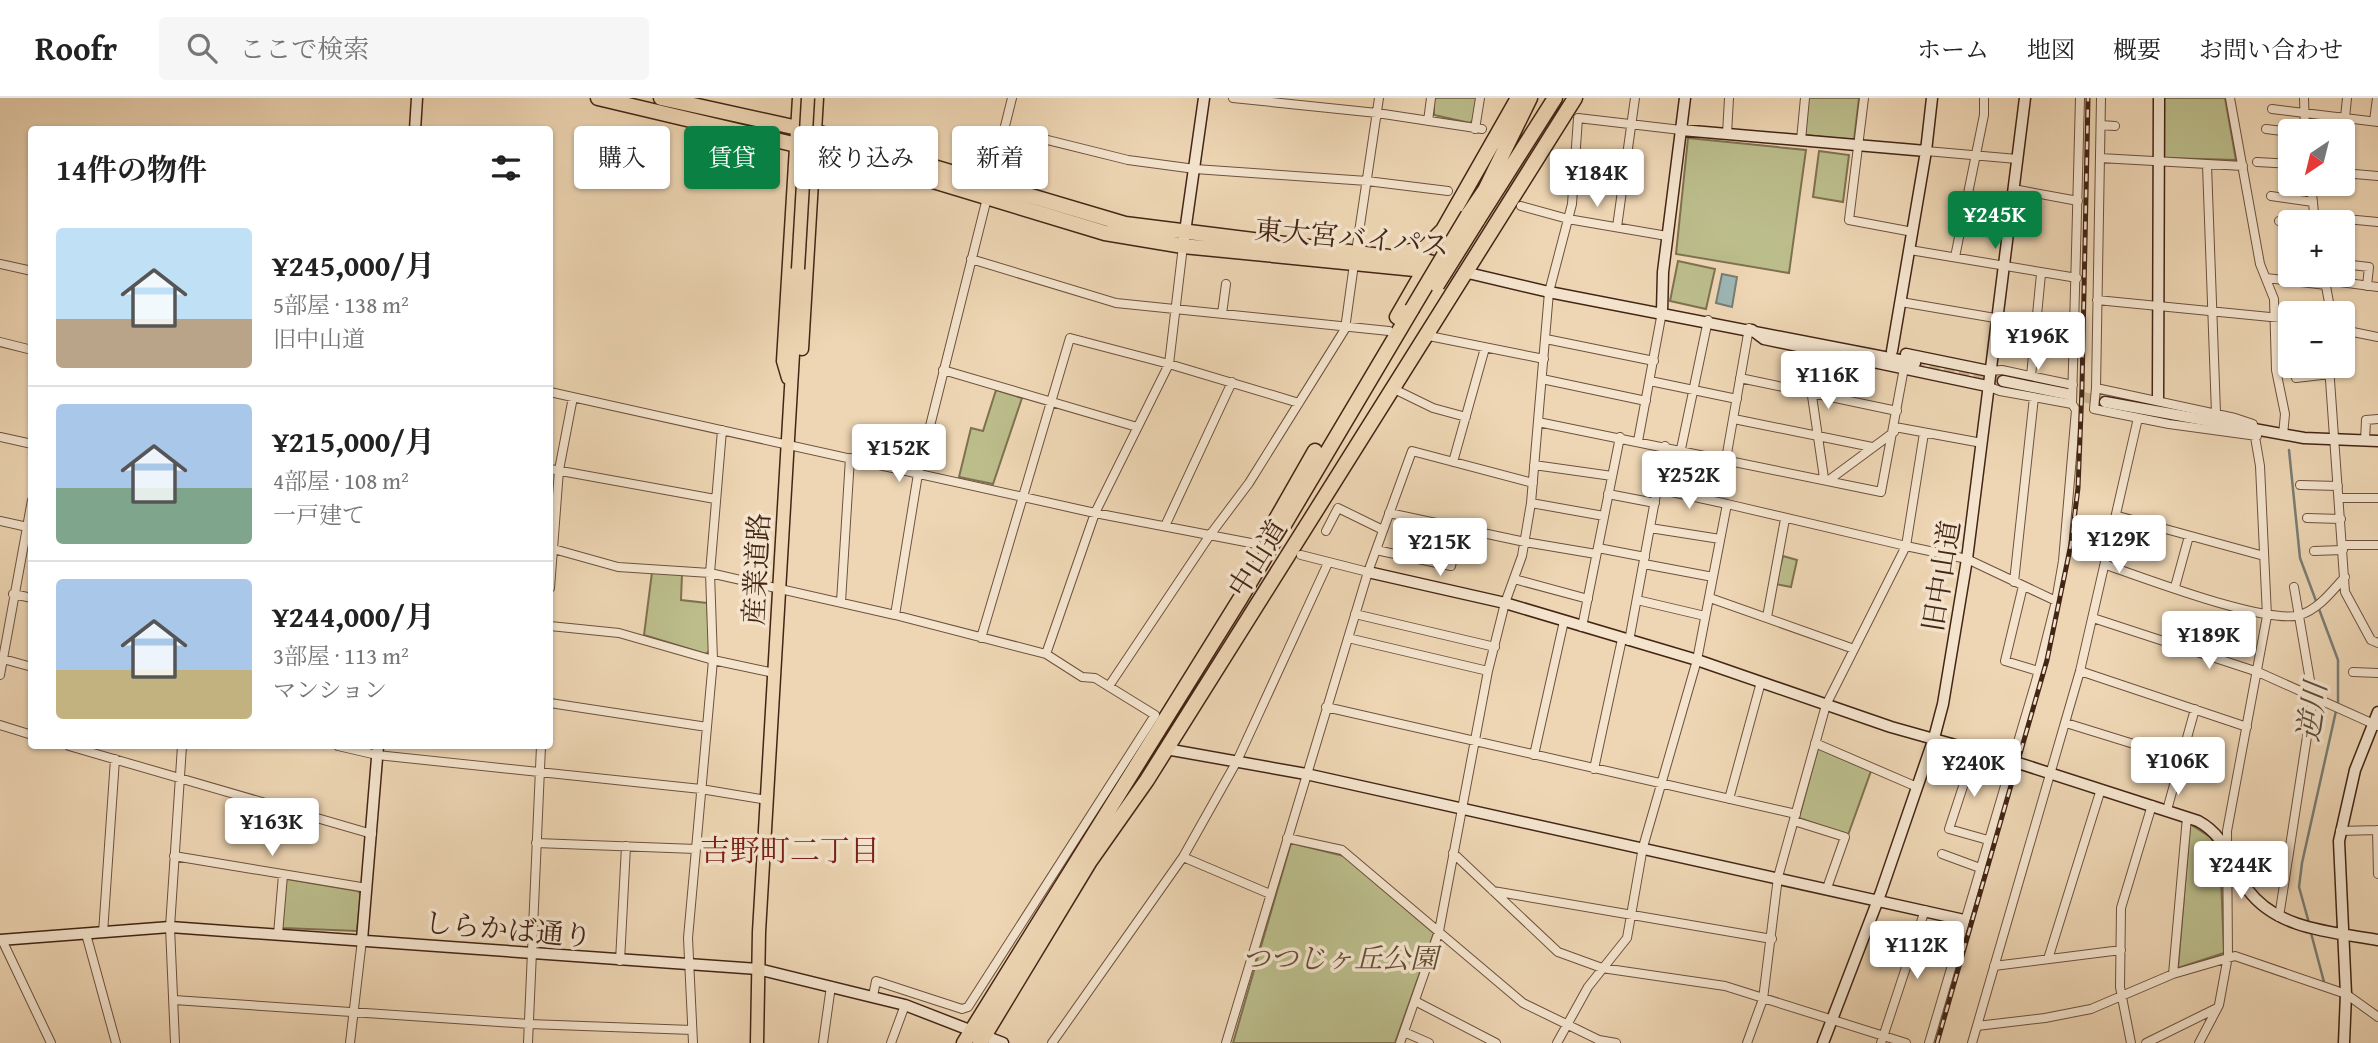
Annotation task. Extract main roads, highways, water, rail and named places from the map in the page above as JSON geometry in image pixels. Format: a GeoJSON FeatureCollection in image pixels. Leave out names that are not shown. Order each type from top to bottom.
{"type":"FeatureCollection","features":[{"type":"Feature","properties":{"kind":"highway","name":"東大宮バイパス"},"geometry":{"type":"LineString","coordinates":[[598,98],[794,142]]}},
{"type":"Feature","properties":{"kind":"highway","name":"東大宮バイパス"},"geometry":{"type":"LineString","coordinates":[[661,98],[794,126]]}},
{"type":"Feature","properties":{"kind":"highway"},"geometry":{"type":"LineString","coordinates":[[1378,256],[1425,248],[1443,230],[1484,130],[1510,98]]}},
{"type":"Feature","properties":{"kind":"highway"},"geometry":{"type":"LineString","coordinates":[[1484,130],[1518,98]]}},
{"type":"Feature","properties":{"kind":"highway","name":"中山道"},"geometry":{"type":"LineString","coordinates":[[975,1038],[1243,603],[1473,218],[1530,98]]}},
{"type":"Feature","properties":{"kind":"highway"},"geometry":{"type":"LineString","coordinates":[[1485,190],[1545,98]]}},
{"type":"Feature","properties":{"kind":"highway"},"geometry":{"type":"LineString","coordinates":[[1473,218],[1555,98]]}},
{"type":"Feature","properties":{"kind":"highway","name":"中山道"},"geometry":{"type":"LineString","coordinates":[[975,1038],[1166,749],[1575,98]]}},
{"type":"Feature","properties":{"kind":"highway","name":"東大宮バイパス"},"geometry":{"type":"LineString","coordinates":[[938,175],[988,192]]}},
{"type":"Feature","properties":{"kind":"highway","name":"東大宮バイパス"},"geometry":{"type":"LineString","coordinates":[[938,179],[1184,239],[1464,272]]}},
{"type":"Feature","properties":{"kind":"highway"},"geometry":{"type":"LineString","coordinates":[[1443,230],[1446,250],[1464,272]]}},
{"type":"Feature","properties":{"kind":"highway","name":"東大宮バイパス"},"geometry":{"type":"LineString","coordinates":[[1355,258],[1378,256],[1426,267]]}},
{"type":"Feature","properties":{"kind":"highway"},"geometry":{"type":"LineString","coordinates":[[1213,674],[1283,503],[1426,267]]}},
{"type":"Feature","properties":{"kind":"highway"},"geometry":{"type":"LineString","coordinates":[[1090,861],[1243,603]]}},
{"type":"Feature","properties":{"kind":"main road"},"geometry":{"type":"LineString","coordinates":[[797,126],[799,98]]}},
{"type":"Feature","properties":{"kind":"main road","name":"産業道路"},"geometry":{"type":"LineString","coordinates":[[757,1043],[766,800],[808,98]]}},
{"type":"Feature","properties":{"kind":"main road"},"geometry":{"type":"LineString","coordinates":[[816,126],[817,98]]}},
{"type":"Feature","properties":{"kind":"main road"},"geometry":{"type":"LineString","coordinates":[[791,392],[783,361],[794,189]]}},
{"type":"Feature","properties":{"kind":"main road"},"geometry":{"type":"LineString","coordinates":[[791,392],[801,363],[812,189]]}},
{"type":"Feature","properties":{"kind":"water"},"geometry":{"type":"Polygon","coordinates":[[[1722,274],[1737,277],[1732,307],[1716,303],[1722,274]]]}},
{"type":"Feature","properties":{"kind":"waterway","name":"逆川"},"geometry":{"type":"LineString","coordinates":[[2289,450],[2300,558],[2338,660],[2338,704]]}},
{"type":"Feature","properties":{"kind":"waterway","name":"逆川"},"geometry":{"type":"LineString","coordinates":[[2309,923],[2299,887],[2302,863],[2336,711]]}},
{"type":"Feature","properties":{"kind":"waterway","name":"逆川"},"geometry":{"type":"LineString","coordinates":[[2311,933],[2324,982]]}},
{"type":"Feature","properties":{"kind":"tunnel"},"geometry":{"type":"LineString","coordinates":[[1915,363],[2003,381]]}},
{"type":"Feature","properties":{"kind":"tunnel"},"geometry":{"type":"LineString","coordinates":[[2067,394],[2103,401]]}},
{"type":"Feature","properties":{"kind":"railway"},"geometry":{"type":"LineString","coordinates":[[1937,1043],[2047,660],[2071,544],[2078,488],[2082,388],[2088,98]]}},
{"type":"Feature","properties":{"kind":"district","name":"吉野町二丁目"},"geometry":{"type":"Point","coordinates":[790,851]}},
{"type":"Feature","properties":{"kind":"park label","name":"つつじヶ丘公園"},"geometry":{"type":"Point","coordinates":[1340,958]}}]}
